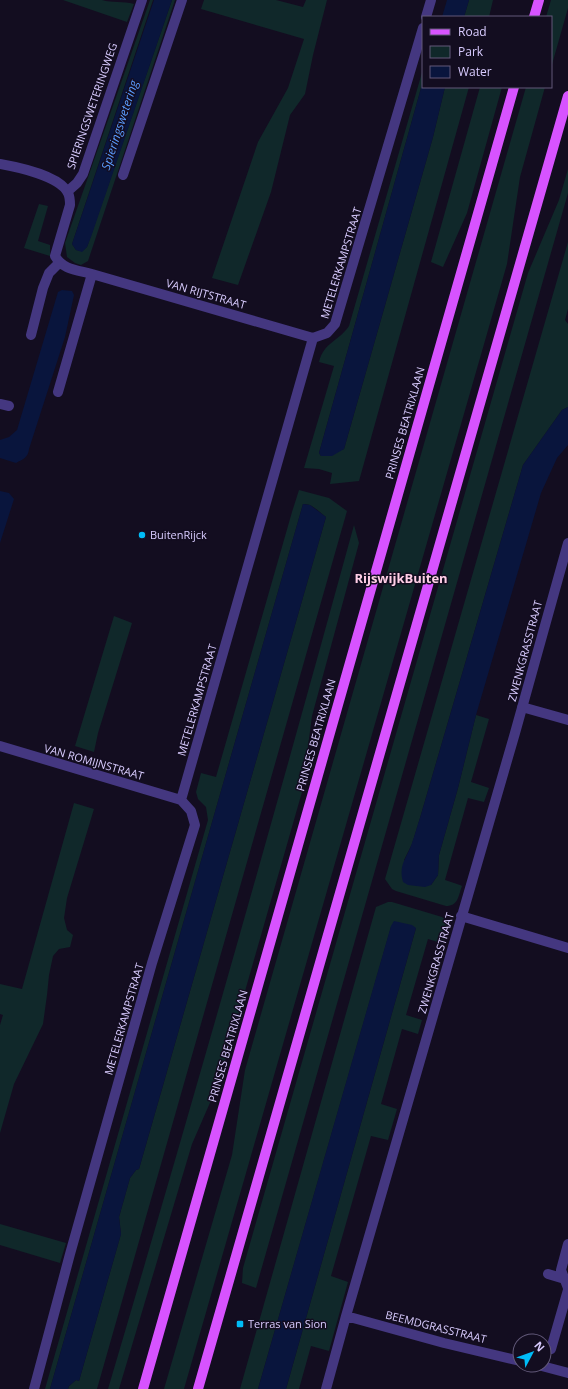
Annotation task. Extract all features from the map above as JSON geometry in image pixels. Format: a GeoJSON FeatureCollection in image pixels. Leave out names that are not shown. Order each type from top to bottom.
{"type":"FeatureCollection","features":[{"type":"Feature","properties":{"kind":"main road"},"geometry":{"type":"LineString","coordinates":[[534,16],[539,0]]}},
{"type":"Feature","properties":{"kind":"main road","name":"PRINSES BEATRIXLAAN"},"geometry":{"type":"LineString","coordinates":[[143,1389],[514,88]]}},
{"type":"Feature","properties":{"kind":"main road"},"geometry":{"type":"LineString","coordinates":[[198,1389],[568,96]]}},
{"type":"Feature","properties":{"kind":"street","name":"SPIERINGSWETERINGWEG"},"geometry":{"type":"LineString","coordinates":[[68,191],[77,183],[83,174],[142,0]]}},
{"type":"Feature","properties":{"kind":"street"},"geometry":{"type":"LineString","coordinates":[[123,175],[182,0]]}},
{"type":"Feature","properties":{"kind":"street"},"geometry":{"type":"LineString","coordinates":[[426,16],[431,0]]}},
{"type":"Feature","properties":{"kind":"street","name":"METELERKAMPSTRAAT"},"geometry":{"type":"LineString","coordinates":[[34,1389],[70,1254],[152,963],[195,825],[191,811],[181,800],[234,612],[313,338],[327,334],[335,324],[422,31]]}},
{"type":"Feature","properties":{"kind":"street"},"geometry":{"type":"LineString","coordinates":[[0,164],[45,175],[60,183],[68,191],[70,205],[55,256],[59,263],[68,268],[92,274],[58,392]]}},
{"type":"Feature","properties":{"kind":"street"},"geometry":{"type":"LineString","coordinates":[[30,335],[43,288],[49,273],[59,263]]}},
{"type":"Feature","properties":{"kind":"street","name":"VAN RIJTSTRAAT"},"geometry":{"type":"LineString","coordinates":[[92,274],[313,338]]}},
{"type":"Feature","properties":{"kind":"street","name":"ZWENKGRASSTRAAT"},"geometry":{"type":"LineString","coordinates":[[326,1389],[568,543]]}},
{"type":"Feature","properties":{"kind":"street"},"geometry":{"type":"LineString","coordinates":[[522,707],[568,720]]}},
{"type":"Feature","properties":{"kind":"street","name":"VAN ROMIJNSTRAAT"},"geometry":{"type":"LineString","coordinates":[[0,746],[181,800]]}},
{"type":"Feature","properties":{"kind":"street"},"geometry":{"type":"LineString","coordinates":[[461,916],[568,948]]}},
{"type":"Feature","properties":{"kind":"street"},"geometry":{"type":"LineString","coordinates":[[552,1345],[567,1284],[561,1270],[568,1244]]}},
{"type":"Feature","properties":{"kind":"street"},"geometry":{"type":"LineString","coordinates":[[548,1274],[567,1284]]}},
{"type":"Feature","properties":{"kind":"street","name":"BEEMDGRASSTRAAT"},"geometry":{"type":"LineString","coordinates":[[346,1316],[444,1343],[512,1359]]}},
{"type":"Feature","properties":{"kind":"street"},"geometry":{"type":"LineString","coordinates":[[552,1369],[568,1373]]}},
{"type":"Feature","properties":{"kind":"green space"},"geometry":{"type":"Polygon","coordinates":[[[63,0],[102,0],[134,4],[127,22],[63,0]]]}},
{"type":"Feature","properties":{"kind":"green space"},"geometry":{"type":"Polygon","coordinates":[[[150,0],[153,0],[72,244],[76,250],[82,251],[87,247],[172,0],[175,0],[88,261],[81,265],[75,263],[67,257],[65,243],[150,0]]]}},
{"type":"Feature","properties":{"kind":"green space"},"geometry":{"type":"Polygon","coordinates":[[[204,0],[276,0],[303,7],[306,0],[327,0],[305,94],[290,115],[271,192],[238,285],[212,278],[258,142],[288,88],[304,39],[201,9],[204,0]]]}},
{"type":"Feature","properties":{"kind":"green space"},"geometry":{"type":"Polygon","coordinates":[[[469,0],[493,0],[489,16],[464,16],[469,0]]]}},
{"type":"Feature","properties":{"kind":"green space"},"geometry":{"type":"Polygon","coordinates":[[[551,0],[568,0],[568,8],[552,64],[552,16],[546,16],[551,0]]]}},
{"type":"Feature","properties":{"kind":"green space"},"geometry":{"type":"Polygon","coordinates":[[[422,72],[422,85],[319,453],[321,456],[344,449],[433,137],[445,88],[469,88],[359,481],[330,484],[332,473],[319,469],[304,468],[334,366],[319,362],[321,355],[324,350],[349,326],[422,72]]]}},
{"type":"Feature","properties":{"kind":"green space"},"geometry":{"type":"Polygon","coordinates":[[[480,88],[502,88],[467,213],[443,267],[431,262],[480,88]]]}},
{"type":"Feature","properties":{"kind":"green space"},"geometry":{"type":"Polygon","coordinates":[[[526,88],[545,88],[520,177],[507,264],[184,1389],[164,1389],[232,1155],[245,1070],[526,88]]]}},
{"type":"Feature","properties":{"kind":"green space"},"geometry":{"type":"Polygon","coordinates":[[[568,169],[568,193],[256,1288],[242,1283],[243,1268],[528,273],[559,200],[568,169]]]}},
{"type":"Feature","properties":{"kind":"green space"},"geometry":{"type":"Polygon","coordinates":[[[39,204],[48,206],[38,241],[50,245],[50,256],[24,248],[39,204]]]}},
{"type":"Feature","properties":{"kind":"green space"},"geometry":{"type":"Polygon","coordinates":[[[568,242],[568,309],[565,320],[568,324],[568,407],[562,410],[523,465],[420,818],[412,844],[404,860],[431,885],[438,875],[439,855],[458,788],[476,715],[489,719],[471,782],[489,788],[484,802],[468,798],[445,880],[462,886],[455,903],[450,906],[446,906],[396,891],[392,889],[385,879],[568,242]]]}},
{"type":"Feature","properties":{"kind":"green space"},"geometry":{"type":"Polygon","coordinates":[[[299,490],[329,498],[347,511],[97,1389],[68,1389],[69,1386],[76,1380],[79,1381],[121,1234],[119,1217],[130,1178],[136,1170],[139,1169],[326,517],[312,506],[306,504],[303,504],[50,1389],[45,1389],[208,820],[206,807],[198,799],[196,792],[201,773],[216,777],[299,490]]]}},
{"type":"Feature","properties":{"kind":"green space"},"geometry":{"type":"Polygon","coordinates":[[[354,525],[359,543],[312,716],[302,792],[219,1082],[192,1144],[119,1389],[108,1389],[233,957],[354,525]]]}},
{"type":"Feature","properties":{"kind":"green space"},"geometry":{"type":"Polygon","coordinates":[[[114,616],[132,623],[98,733],[94,752],[75,746],[114,616]]]}},
{"type":"Feature","properties":{"kind":"green space"},"geometry":{"type":"Polygon","coordinates":[[[74,803],[94,809],[67,898],[64,918],[67,930],[73,935],[70,947],[59,949],[53,956],[43,1024],[14,1084],[0,1133],[0,1025],[3,1015],[0,1014],[0,984],[22,989],[74,803]]]}},
{"type":"Feature","properties":{"kind":"green space"},"geometry":{"type":"Polygon","coordinates":[[[388,902],[442,917],[448,923],[449,929],[444,944],[428,939],[406,1015],[422,1020],[418,1034],[402,1029],[381,1104],[397,1109],[388,1140],[371,1136],[331,1276],[348,1282],[329,1351],[311,1346],[299,1389],[286,1389],[416,928],[391,927],[258,1389],[240,1389],[376,907],[388,902]]]}},
{"type":"Feature","properties":{"kind":"green space"},"geometry":{"type":"Polygon","coordinates":[[[0,1224],[66,1243],[60,1263],[0,1245],[0,1224]]]}},
{"type":"Feature","properties":{"kind":"water","name":"Spieringswetering"},"geometry":{"type":"Polygon","coordinates":[[[154,0],[172,0],[91,237],[87,247],[82,252],[76,250],[72,244],[154,0]]]}},
{"type":"Feature","properties":{"kind":"water"},"geometry":{"type":"Polygon","coordinates":[[[447,0],[469,0],[464,16],[442,16],[447,0]]]}},
{"type":"Feature","properties":{"kind":"water"},"geometry":{"type":"Polygon","coordinates":[[[422,85],[422,88],[445,88],[433,137],[344,449],[332,456],[321,456],[319,453],[422,85]]]}},
{"type":"Feature","properties":{"kind":"water"},"geometry":{"type":"Polygon","coordinates":[[[62,290],[72,291],[74,295],[65,337],[28,454],[25,458],[16,463],[0,458],[0,440],[9,437],[17,430],[58,292],[62,290]]]}},
{"type":"Feature","properties":{"kind":"water"},"geometry":{"type":"Polygon","coordinates":[[[568,407],[568,445],[557,458],[541,493],[476,715],[458,788],[439,855],[438,875],[431,885],[425,887],[408,885],[403,882],[402,866],[412,843],[420,818],[523,465],[562,410],[568,407]]]}},
{"type":"Feature","properties":{"kind":"water"},"geometry":{"type":"Polygon","coordinates":[[[0,491],[9,493],[14,499],[0,543],[0,491]]]}},
{"type":"Feature","properties":{"kind":"water"},"geometry":{"type":"Polygon","coordinates":[[[303,504],[310,505],[326,517],[139,1169],[136,1170],[130,1178],[119,1217],[121,1234],[79,1381],[76,1380],[69,1386],[68,1389],[50,1389],[303,504]]]}},
{"type":"Feature","properties":{"kind":"water"},"geometry":{"type":"Polygon","coordinates":[[[394,921],[412,925],[416,928],[286,1389],[258,1389],[391,926],[394,921]]]}},
{"type":"Feature","properties":{"kind":"place","name":"BuitenRijck"},"geometry":{"type":"Point","coordinates":[142,535]}},
{"type":"Feature","properties":{"kind":"place","name":"Terras van Sion"},"geometry":{"type":"Point","coordinates":[240,1324]}},
{"type":"Feature","properties":{"kind":"district","name":"RijswijkBuiten"},"geometry":{"type":"Point","coordinates":[401,578]}}]}
